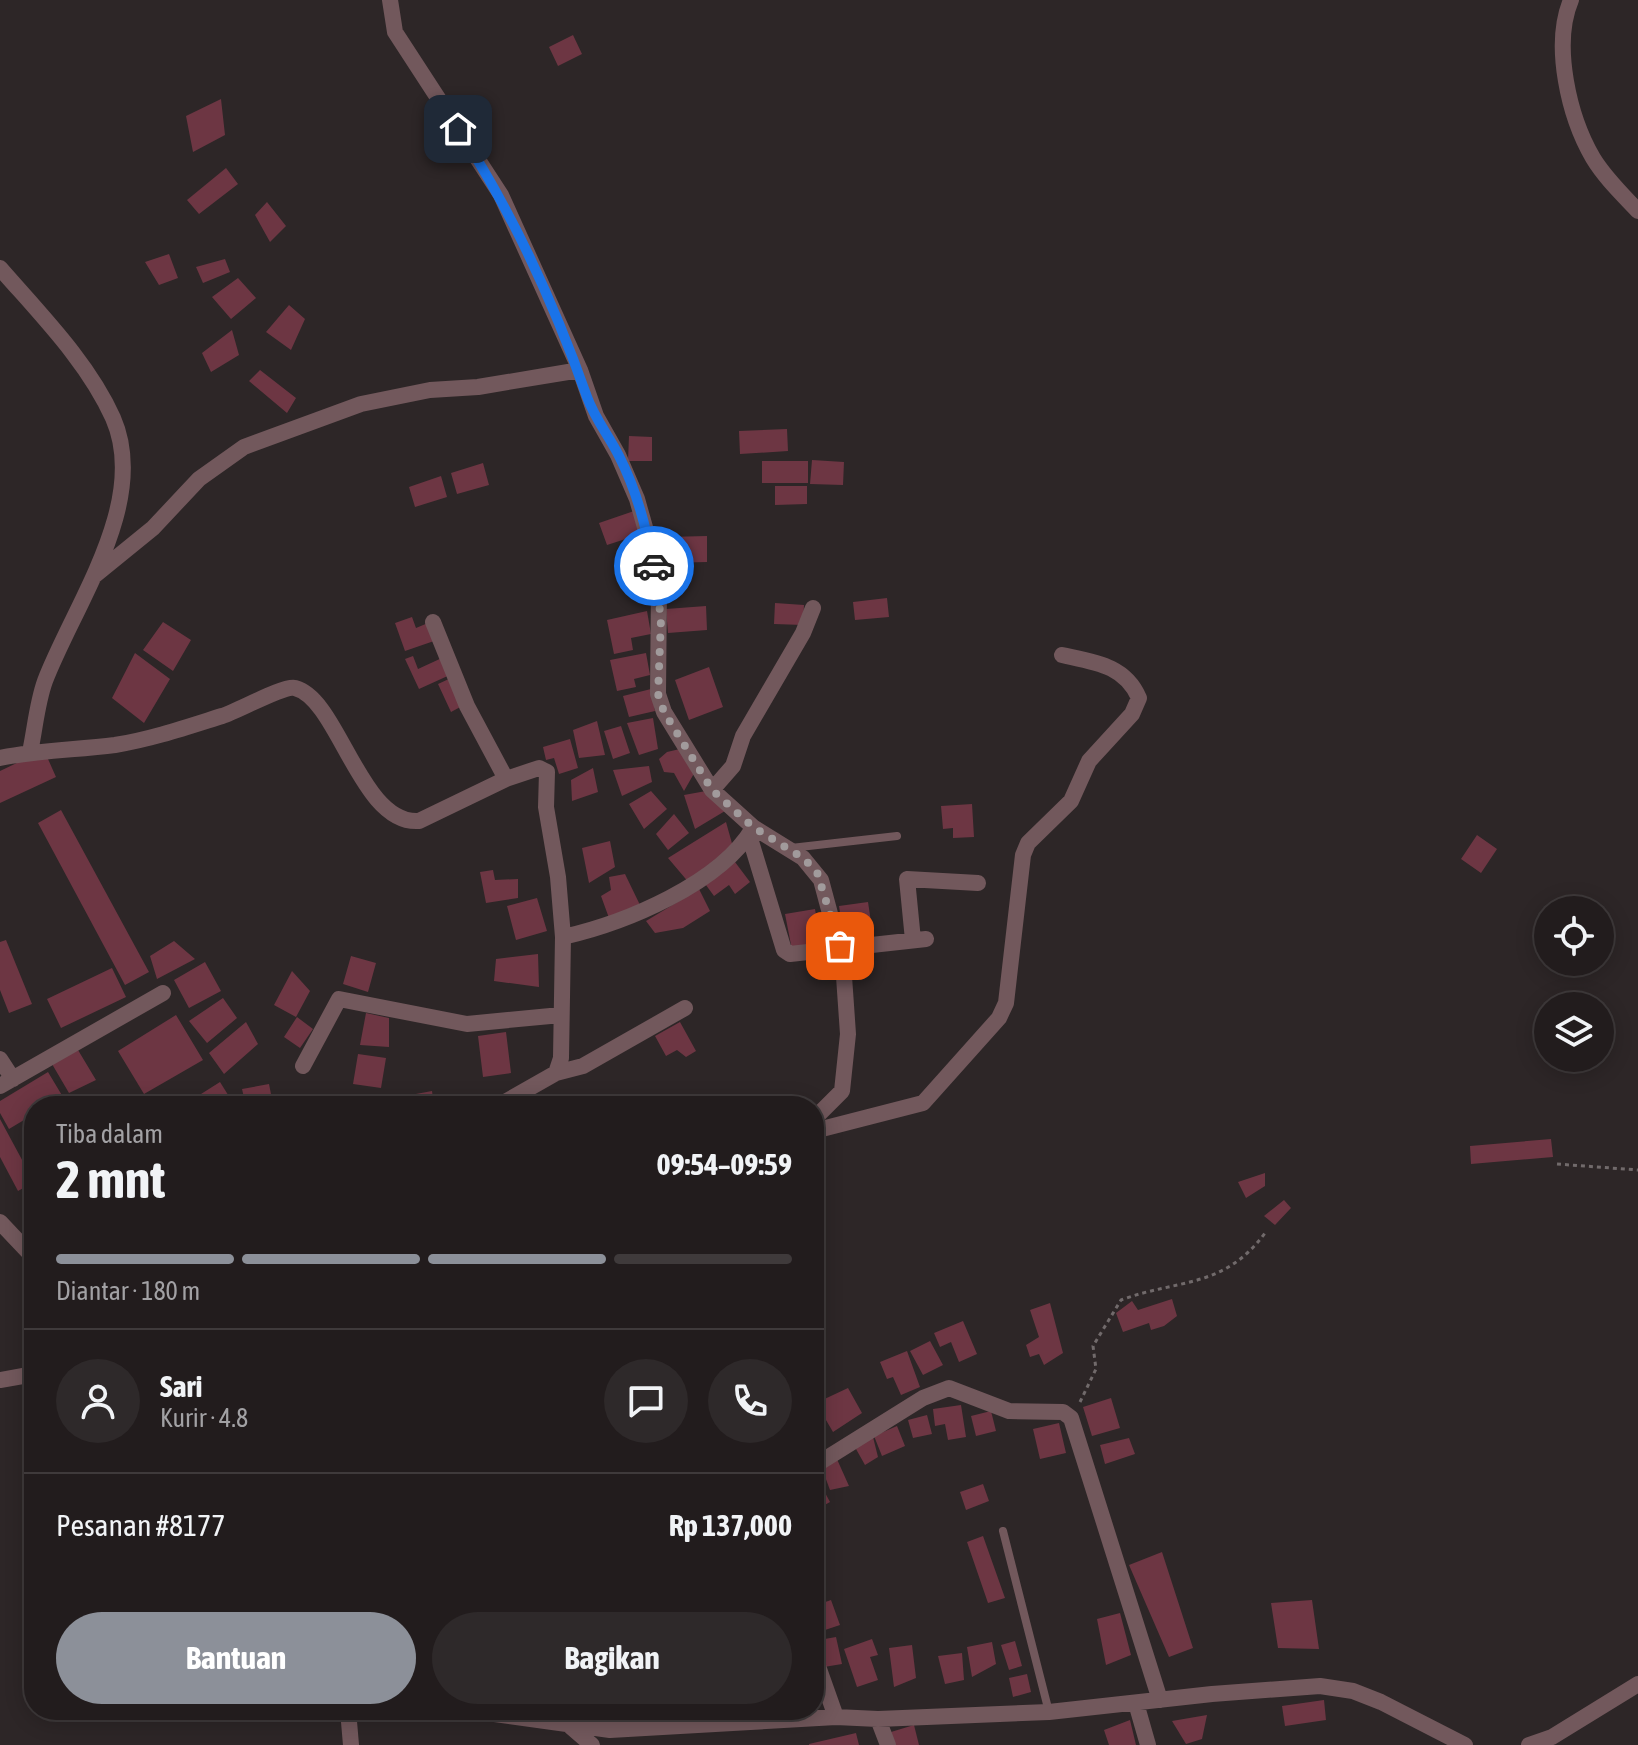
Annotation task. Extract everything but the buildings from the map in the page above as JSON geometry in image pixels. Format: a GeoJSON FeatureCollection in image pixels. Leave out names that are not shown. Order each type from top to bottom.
{"type":"FeatureCollection","features":[{"type":"Feature","properties":{"kind":"street"},"geometry":{"type":"LineString","coordinates":[[390,0],[395,32],[501,195],[580,370],[591,407],[637,499],[648,538],[661,619],[660,703],[712,790],[751,831],[790,849],[811,866],[821,880],[840,946],[848,1009],[844,1081],[837,1099],[824,1110]]}},
{"type":"Feature","properties":{"kind":"street"},"geometry":{"type":"LineString","coordinates":[[1571,0],[1564,31],[1572,104],[1594,161],[1638,211]]}},
{"type":"Feature","properties":{"kind":"street"},"geometry":{"type":"LineString","coordinates":[[0,268],[55,330],[113,419],[122,452],[121,487],[94,576],[44,683],[30,752]]}},
{"type":"Feature","properties":{"kind":"street"},"geometry":{"type":"LineString","coordinates":[[94,576],[153,528],[199,479],[244,447],[361,404],[430,390],[478,387],[580,370]]}},
{"type":"Feature","properties":{"kind":"street"},"geometry":{"type":"LineString","coordinates":[[712,790],[733,766],[743,736],[803,633],[813,608]]}},
{"type":"Feature","properties":{"kind":"street"},"geometry":{"type":"LineString","coordinates":[[433,622],[467,706],[506,779]]}},
{"type":"Feature","properties":{"kind":"street"},"geometry":{"type":"LineString","coordinates":[[824,1128],[923,1103],[1004,1010],[1023,855],[1028,843],[1071,801],[1089,761],[1132,714],[1139,698],[1134,687],[1118,671],[1062,655]]}},
{"type":"Feature","properties":{"kind":"street"},"geometry":{"type":"LineString","coordinates":[[0,758],[30,752],[116,745],[158,735],[230,714],[291,687],[308,695],[334,729],[358,773],[383,807],[409,822],[419,821],[506,779],[539,768],[547,772],[546,807],[558,877],[563,937],[561,1058],[556,1073]]}},
{"type":"Feature","properties":{"kind":"street"},"geometry":{"type":"LineString","coordinates":[[563,937],[658,905],[738,851],[751,831]]}},
{"type":"Feature","properties":{"kind":"street"},"geometry":{"type":"LineString","coordinates":[[751,831],[784,950],[795,955],[840,946],[919,939],[907,879],[978,883]]}},
{"type":"Feature","properties":{"kind":"street"},"geometry":{"type":"LineString","coordinates":[[0,1059],[6,1083],[163,993]]}},
{"type":"Feature","properties":{"kind":"street"},"geometry":{"type":"LineString","coordinates":[[303,1066],[339,999],[467,1024],[561,1015]]}},
{"type":"Feature","properties":{"kind":"street"},"geometry":{"type":"LineString","coordinates":[[516,1096],[556,1073],[583,1066],[685,1008]]}},
{"type":"Feature","properties":{"kind":"street"},"geometry":{"type":"LineString","coordinates":[[0,1222],[24,1243]]}},
{"type":"Feature","properties":{"kind":"street"},"geometry":{"type":"LineString","coordinates":[[0,1380],[24,1376]]}},
{"type":"Feature","properties":{"kind":"street"},"geometry":{"type":"LineString","coordinates":[[824,1460],[923,1398],[949,1388],[1009,1411],[1063,1412],[1071,1418],[1160,1700]]}},
{"type":"Feature","properties":{"kind":"street"},"geometry":{"type":"LineString","coordinates":[[824,1683],[836,1717]]}},
{"type":"Feature","properties":{"kind":"street"},"geometry":{"type":"LineString","coordinates":[[1529,1745],[1552,1737],[1638,1684]]}},
{"type":"Feature","properties":{"kind":"street"},"geometry":{"type":"LineString","coordinates":[[824,1718],[878,1719],[1049,1712],[1320,1686],[1353,1691],[1381,1702],[1465,1745]]}},
{"type":"Feature","properties":{"kind":"street"},"geometry":{"type":"LineString","coordinates":[[1136,1703],[1148,1745]]}},
{"type":"Feature","properties":{"kind":"street"},"geometry":{"type":"LineString","coordinates":[[878,1719],[888,1745]]}},
{"type":"Feature","properties":{"kind":"street"},"geometry":{"type":"LineString","coordinates":[[349,1720],[351,1745]]}},
{"type":"Feature","properties":{"kind":"street"},"geometry":{"type":"LineString","coordinates":[[530,1720],[569,1726],[628,1729],[784,1720]]}},
{"type":"Feature","properties":{"kind":"street"},"geometry":{"type":"LineString","coordinates":[[569,1726],[592,1745]]}},
{"type":"Feature","properties":{"kind":"lane"},"geometry":{"type":"LineString","coordinates":[[790,849],[897,836]]}},
{"type":"Feature","properties":{"kind":"lane"},"geometry":{"type":"LineString","coordinates":[[1003,1531],[1049,1712]]}},
{"type":"Feature","properties":{"kind":"path"},"geometry":{"type":"LineString","coordinates":[[1557,1164],[1638,1170]]}},
{"type":"Feature","properties":{"kind":"path"},"geometry":{"type":"LineString","coordinates":[[1071,1418],[1095,1374],[1092,1350],[1095,1340],[1121,1300],[1193,1284],[1248,1257],[1265,1233]]}},
{"type":"Feature","properties":{"kind":"way so far"},"geometry":{"type":"LineString","coordinates":[[654,566],[661,619],[658,694],[664,712],[687,744],[712,790],[753,827],[779,841],[817,872],[840,946]]}},
{"type":"Feature","properties":{"kind":"route"},"geometry":{"type":"LineString","coordinates":[[458,129],[511,216],[580,370],[587,397],[637,499],[654,566]]}}]}
